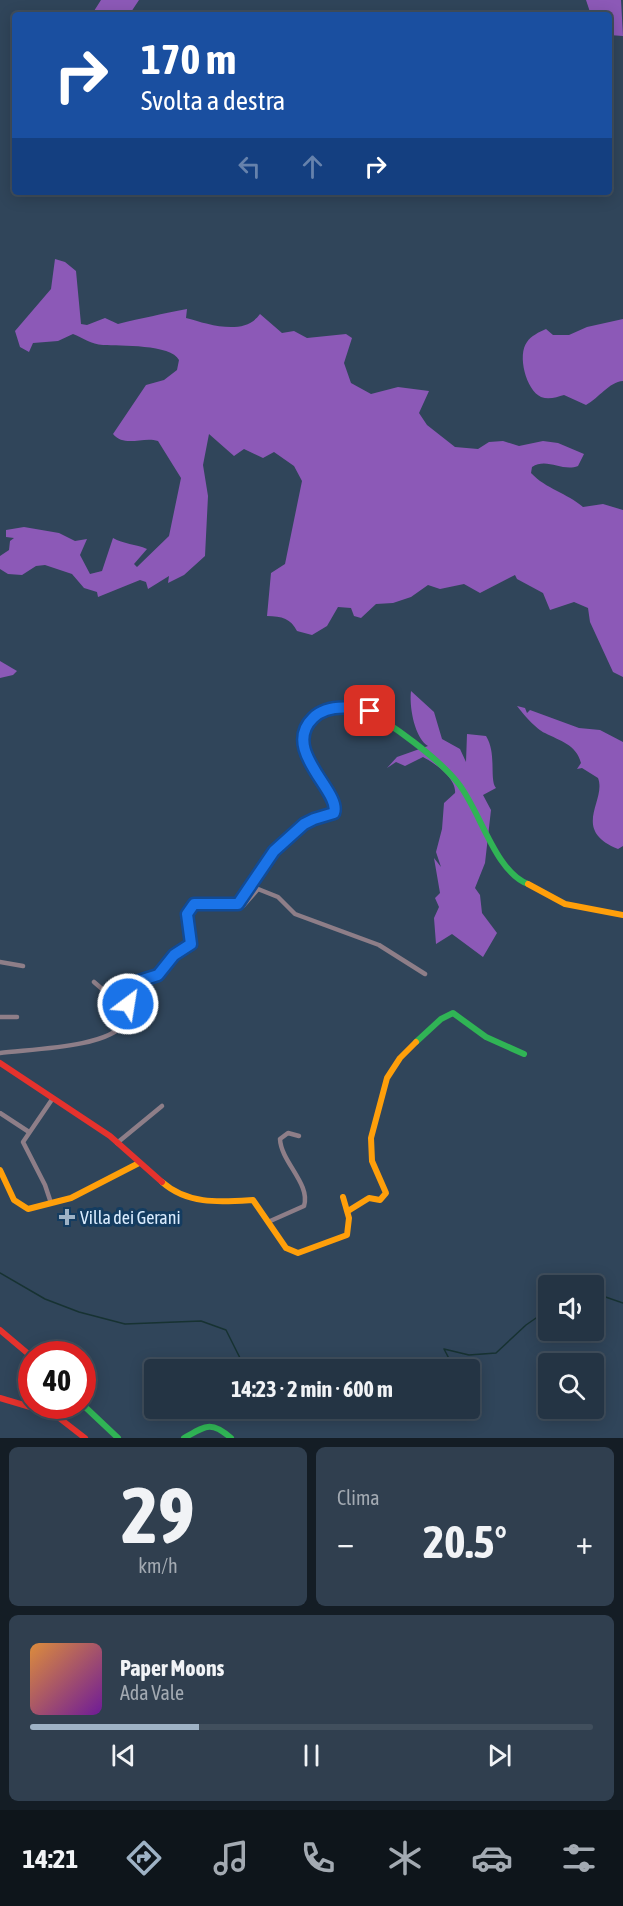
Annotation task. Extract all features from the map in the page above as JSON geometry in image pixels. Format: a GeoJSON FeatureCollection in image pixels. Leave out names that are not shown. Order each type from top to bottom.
{"type":"FeatureCollection","features":[{"type":"Feature","properties":{"kind":"street"},"geometry":{"type":"LineString","coordinates":[[238,904],[274,851],[304,824],[334,813],[335,803],[306,756],[305,738],[308,725],[318,714],[351,707],[370,711],[381,722],[435,757],[449,769],[475,807],[496,847],[517,879],[539,888],[556,900],[597,912],[623,915]]}},
{"type":"Feature","properties":{"kind":"street"},"geometry":{"type":"LineString","coordinates":[[0,1053],[87,1042],[111,1035],[124,1023],[136,982],[158,975],[174,955],[191,944],[187,914],[194,904],[243,906],[258,889],[278,897],[295,914],[379,945],[425,974]]}},
{"type":"Feature","properties":{"kind":"street"},"geometry":{"type":"LineString","coordinates":[[0,962],[23,966]]}},
{"type":"Feature","properties":{"kind":"street"},"geometry":{"type":"LineString","coordinates":[[94,982],[116,1001],[128,1004]]}},
{"type":"Feature","properties":{"kind":"street"},"geometry":{"type":"LineString","coordinates":[[348,1211],[369,1198],[380,1200],[386,1193],[370,1154],[378,1094],[387,1075],[404,1051],[418,1038],[443,1017],[453,1013],[486,1037],[524,1054]]}},
{"type":"Feature","properties":{"kind":"street"},"geometry":{"type":"LineString","coordinates":[[0,1017],[17,1017]]}},
{"type":"Feature","properties":{"kind":"street"},"geometry":{"type":"LineString","coordinates":[[0,1062],[117,1143],[175,1194],[212,1203],[253,1200],[286,1248],[298,1253],[347,1235],[350,1227],[343,1197]]}},
{"type":"Feature","properties":{"kind":"street"},"geometry":{"type":"LineString","coordinates":[[51,1203],[45,1185],[24,1149],[23,1142],[53,1098]]}},
{"type":"Feature","properties":{"kind":"street"},"geometry":{"type":"LineString","coordinates":[[117,1143],[162,1106]]}},
{"type":"Feature","properties":{"kind":"street"},"geometry":{"type":"LineString","coordinates":[[0,1113],[29,1132]]}},
{"type":"Feature","properties":{"kind":"street"},"geometry":{"type":"LineString","coordinates":[[268,1222],[304,1206],[306,1200],[280,1146],[280,1139],[288,1133],[299,1136]]}},
{"type":"Feature","properties":{"kind":"street"},"geometry":{"type":"LineString","coordinates":[[1,1177],[14,1200],[28,1209],[70,1198],[140,1163]]}},
{"type":"Feature","properties":{"kind":"street"},"geometry":{"type":"LineString","coordinates":[[0,1330],[18,1346]]}},
{"type":"Feature","properties":{"kind":"street"},"geometry":{"type":"LineString","coordinates":[[0,1398],[54,1414],[86,1438]]}},
{"type":"Feature","properties":{"kind":"street"},"geometry":{"type":"LineString","coordinates":[[96,1417],[118,1438]]}},
{"type":"Feature","properties":{"kind":"street"},"geometry":{"type":"LineString","coordinates":[[184,1438],[206,1426],[219,1427],[231,1438]]}},
{"type":"Feature","properties":{"kind":"shaded area"},"geometry":{"type":"Polygon","coordinates":[[[101,0],[139,0],[131,12],[80,12],[80,10],[94,11],[101,0]]]}},
{"type":"Feature","properties":{"kind":"shaded area"},"geometry":{"type":"Polygon","coordinates":[[[586,0],[621,0],[623,36],[612,35],[612,12],[590,12],[586,0]]]}},
{"type":"Feature","properties":{"kind":"shaded area"},"geometry":{"type":"Polygon","coordinates":[[[55,259],[65,262],[76,271],[81,324],[87,325],[105,318],[118,324],[187,309],[186,318],[225,327],[245,325],[260,314],[282,333],[294,331],[307,338],[346,334],[352,338],[344,363],[351,383],[371,394],[398,387],[429,391],[419,413],[427,425],[455,447],[478,449],[489,442],[503,441],[519,446],[543,441],[558,443],[584,454],[578,466],[566,467],[543,463],[532,467],[531,473],[543,483],[583,507],[603,504],[623,510],[623,677],[613,672],[590,622],[588,608],[574,602],[550,610],[543,593],[517,579],[515,575],[480,593],[464,584],[440,589],[428,585],[411,597],[393,603],[376,604],[361,618],[354,616],[351,608],[338,607],[327,626],[312,635],[297,631],[285,619],[267,616],[271,573],[285,564],[302,481],[294,466],[274,452],[263,458],[244,449],[234,456],[209,434],[203,465],[208,496],[205,556],[184,575],[168,583],[169,576],[148,589],[146,582],[140,580],[98,597],[97,592],[84,588],[72,574],[45,565],[36,566],[22,575],[8,574],[0,569],[0,556],[9,550],[10,541],[14,538],[6,537],[6,530],[24,527],[59,533],[75,541],[87,539],[80,555],[90,574],[102,571],[113,538],[147,549],[134,564],[137,567],[169,536],[181,478],[158,441],[129,441],[113,434],[146,385],[164,380],[177,370],[179,360],[174,355],[156,348],[99,344],[73,334],[58,341],[33,343],[29,352],[20,347],[15,331],[51,289],[55,259]]]}},
{"type":"Feature","properties":{"kind":"shaded area"},"geometry":{"type":"Polygon","coordinates":[[[623,319],[623,381],[613,384],[586,405],[564,395],[553,398],[541,397],[531,387],[525,372],[523,355],[524,348],[531,338],[546,329],[553,335],[569,335],[587,327],[623,319]]]}},
{"type":"Feature","properties":{"kind":"shaded area"},"geometry":{"type":"Polygon","coordinates":[[[0,661],[17,671],[13,675],[0,678],[0,661]]]}},
{"type":"Feature","properties":{"kind":"shaded area"},"geometry":{"type":"Polygon","coordinates":[[[411,691],[434,712],[442,739],[460,749],[466,762],[467,734],[486,736],[491,750],[493,779],[496,788],[483,795],[491,810],[485,863],[475,888],[480,895],[482,913],[497,933],[483,957],[452,934],[436,944],[434,918],[439,907],[435,898],[440,893],[434,858],[441,867],[436,852],[442,829],[444,803],[455,793],[453,782],[439,767],[423,757],[405,766],[396,762],[387,768],[397,757],[428,746],[416,730],[411,706],[411,691]]]}},
{"type":"Feature","properties":{"kind":"shaded area"},"geometry":{"type":"Polygon","coordinates":[[[517,706],[525,708],[527,713],[530,710],[579,728],[600,730],[623,742],[623,846],[618,849],[596,833],[593,815],[598,796],[598,778],[582,768],[577,769],[581,763],[575,751],[538,728],[517,706]]]}},
{"type":"Feature","properties":{"kind":"waterway"},"geometry":{"type":"LineString","coordinates":[[0,1273],[45,1299],[79,1312],[125,1324],[201,1321],[226,1330],[240,1359]]}},
{"type":"Feature","properties":{"kind":"waterway"},"geometry":{"type":"LineString","coordinates":[[604,1296],[623,1303]]}},
{"type":"Feature","properties":{"kind":"waterway"},"geometry":{"type":"LineString","coordinates":[[449,1359],[444,1349],[469,1355],[496,1353],[538,1317]]}},
{"type":"Feature","properties":{"kind":"traffic: fast"},"geometry":{"type":"LineString","coordinates":[[127,1004],[136,983],[158,975],[174,955],[191,944],[187,914],[194,904],[238,904],[267,862],[289,838],[302,828],[334,813],[329,792],[311,763],[305,742],[310,722],[316,716],[331,709],[363,709],[387,723],[427,753],[458,783],[506,867],[528,884]]}},
{"type":"Feature","properties":{"kind":"traffic: fast"},"geometry":{"type":"LineString","coordinates":[[416,1042],[441,1019],[453,1013],[486,1037],[524,1054]]}},
{"type":"Feature","properties":{"kind":"traffic: fast"},"geometry":{"type":"LineString","coordinates":[[96,1417],[118,1438]]}},
{"type":"Feature","properties":{"kind":"traffic: fast"},"geometry":{"type":"LineString","coordinates":[[184,1438],[197,1430],[208,1427],[218,1429],[231,1438]]}},
{"type":"Feature","properties":{"kind":"traffic: slow"},"geometry":{"type":"LineString","coordinates":[[528,884],[565,904],[623,915]]}},
{"type":"Feature","properties":{"kind":"traffic: slow"},"geometry":{"type":"LineString","coordinates":[[348,1211],[369,1198],[380,1200],[386,1193],[372,1161],[371,1138],[387,1078],[400,1058],[416,1042]]}},
{"type":"Feature","properties":{"kind":"traffic: slow"},"geometry":{"type":"LineString","coordinates":[[0,1170],[14,1200],[28,1209],[71,1198],[139,1163]]}},
{"type":"Feature","properties":{"kind":"traffic: slow"},"geometry":{"type":"LineString","coordinates":[[162,1182],[183,1195],[194,1198],[217,1201],[253,1200],[286,1248],[298,1253],[347,1235],[349,1218],[343,1197]]}},
{"type":"Feature","properties":{"kind":"traffic: jam"},"geometry":{"type":"LineString","coordinates":[[0,1063],[110,1136],[162,1182]]}},
{"type":"Feature","properties":{"kind":"traffic: jam"},"geometry":{"type":"LineString","coordinates":[[0,1330],[18,1345]]}},
{"type":"Feature","properties":{"kind":"traffic: jam"},"geometry":{"type":"LineString","coordinates":[[0,1398],[54,1414],[85,1438]]}},
{"type":"Feature","properties":{"kind":"place","name":"Villa dei Gerani"},"geometry":{"type":"Point","coordinates":[67,1217]}},
{"type":"Feature","properties":{"kind":"route"},"geometry":{"type":"LineString","coordinates":[[128,1004],[130,993],[136,982],[158,975],[174,955],[191,944],[187,914],[194,904],[238,904],[274,851],[304,824],[334,813],[335,803],[306,756],[305,738],[312,719],[324,711],[351,707],[370,711]]}}]}
